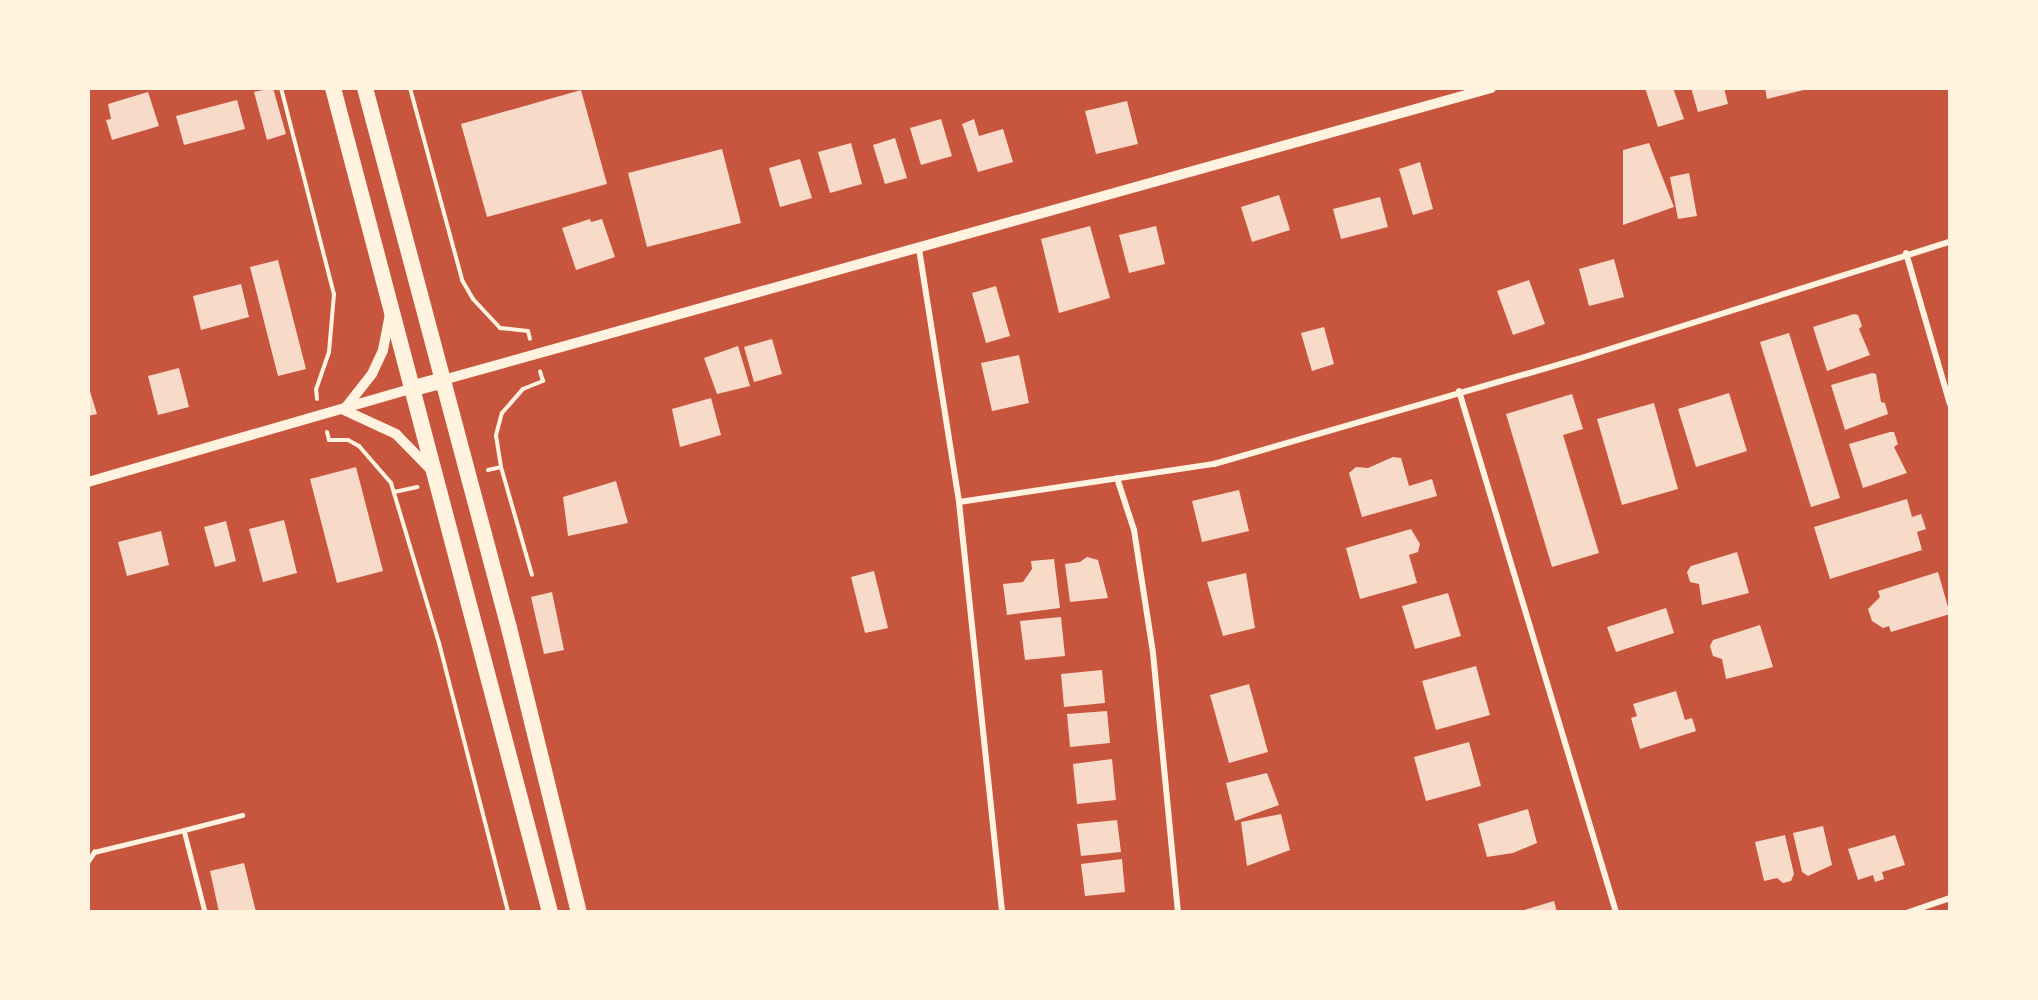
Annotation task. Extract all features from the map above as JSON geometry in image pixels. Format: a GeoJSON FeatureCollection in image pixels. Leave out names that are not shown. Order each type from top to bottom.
{"type":"FeatureCollection","features":[{"type":"Feature","properties":{"kind":"highway"},"geometry":{"type":"LineString","coordinates":[[333,88],[438,477],[550,912]]}},
{"type":"Feature","properties":{"kind":"highway"},"geometry":{"type":"LineString","coordinates":[[365,88],[443,380],[579,912]]}},
{"type":"Feature","properties":{"kind":"highway"},"geometry":{"type":"LineString","coordinates":[[414,388],[443,380]]}},
{"type":"Feature","properties":{"kind":"street"},"geometry":{"type":"LineString","coordinates":[[443,380],[1491,88]]}},
{"type":"Feature","properties":{"kind":"street"},"geometry":{"type":"LineString","coordinates":[[959,502],[1214,464],[1460,391],[1578,359],[1906,253],[1950,242]]}},
{"type":"Feature","properties":{"kind":"street"},"geometry":{"type":"LineString","coordinates":[[919,249],[959,502],[1002,912]]}},
{"type":"Feature","properties":{"kind":"street"},"geometry":{"type":"LineString","coordinates":[[1906,253],[1950,404]]}},
{"type":"Feature","properties":{"kind":"street"},"geometry":{"type":"LineString","coordinates":[[344,410],[372,374],[382,350],[391,306]]}},
{"type":"Feature","properties":{"kind":"street"},"geometry":{"type":"LineString","coordinates":[[88,482],[414,388]]}},
{"type":"Feature","properties":{"kind":"street"},"geometry":{"type":"LineString","coordinates":[[1460,391],[1616,912]]}},
{"type":"Feature","properties":{"kind":"street"},"geometry":{"type":"LineString","coordinates":[[344,410],[372,419],[396,434],[438,477]]}},
{"type":"Feature","properties":{"kind":"street"},"geometry":{"type":"LineString","coordinates":[[1117,478],[1134,530],[1153,653],[1178,912]]}},
{"type":"Feature","properties":{"kind":"street"},"geometry":{"type":"LineString","coordinates":[[1909,912],[1950,898]]}},
{"type":"Feature","properties":{"kind":"lane"},"geometry":{"type":"LineString","coordinates":[[88,861],[94,852],[242,814]]}},
{"type":"Feature","properties":{"kind":"lane"},"geometry":{"type":"LineString","coordinates":[[184,830],[205,912]]}},
{"type":"Feature","properties":{"kind":"path"},"geometry":{"type":"LineString","coordinates":[[281,88],[334,294],[329,352],[316,389],[317,399]]}},
{"type":"Feature","properties":{"kind":"path"},"geometry":{"type":"LineString","coordinates":[[410,88],[462,280],[473,299],[500,328],[528,331]]}},
{"type":"Feature","properties":{"kind":"path"},"geometry":{"type":"LineString","coordinates":[[501,467],[496,435],[502,412],[524,390],[543,381],[538,364]]}},
{"type":"Feature","properties":{"kind":"path"},"geometry":{"type":"LineString","coordinates":[[327,432],[329,440],[348,440],[359,446],[391,483],[439,643],[508,912]]}},
{"type":"Feature","properties":{"kind":"building"},"geometry":{"type":"Polygon","coordinates":[[[273,88],[286,134],[267,140],[254,92],[273,88]]]}},
{"type":"Feature","properties":{"kind":"building"},"geometry":{"type":"Polygon","coordinates":[[[1645,88],[1673,88],[1684,119],[1658,127],[1645,88]]]}},
{"type":"Feature","properties":{"kind":"building"},"geometry":{"type":"Polygon","coordinates":[[[1691,88],[1724,88],[1728,104],[1698,112],[1691,88]]]}},
{"type":"Feature","properties":{"kind":"building"},"geometry":{"type":"Polygon","coordinates":[[[1765,88],[1808,88],[1808,89],[1767,99],[1765,88]]]}},
{"type":"Feature","properties":{"kind":"building"},"geometry":{"type":"Polygon","coordinates":[[[581,90],[607,184],[487,217],[461,124],[581,90]]]}},
{"type":"Feature","properties":{"kind":"building"},"geometry":{"type":"Polygon","coordinates":[[[148,92],[159,126],[112,140],[106,120],[111,119],[108,104],[148,92]]]}},
{"type":"Feature","properties":{"kind":"building"},"geometry":{"type":"Polygon","coordinates":[[[237,100],[245,129],[184,145],[176,116],[237,100]]]}},
{"type":"Feature","properties":{"kind":"building"},"geometry":{"type":"Polygon","coordinates":[[[1127,101],[1138,144],[1096,154],[1085,111],[1127,101]]]}},
{"type":"Feature","properties":{"kind":"building"},"geometry":{"type":"Polygon","coordinates":[[[941,119],[952,156],[921,165],[910,128],[941,119]]]}},
{"type":"Feature","properties":{"kind":"building"},"geometry":{"type":"Polygon","coordinates":[[[974,119],[979,136],[1003,129],[1013,162],[978,172],[962,124],[974,119]]]}},
{"type":"Feature","properties":{"kind":"building"},"geometry":{"type":"Polygon","coordinates":[[[895,138],[907,178],[885,184],[873,145],[895,138]]]}},
{"type":"Feature","properties":{"kind":"building"},"geometry":{"type":"Polygon","coordinates":[[[851,143],[862,184],[830,193],[818,152],[851,143]]]}},
{"type":"Feature","properties":{"kind":"building"},"geometry":{"type":"Polygon","coordinates":[[[1649,143],[1674,207],[1623,225],[1623,150],[1649,143]]]}},
{"type":"Feature","properties":{"kind":"building"},"geometry":{"type":"Polygon","coordinates":[[[722,149],[741,223],[647,247],[628,173],[722,149]]]}},
{"type":"Feature","properties":{"kind":"building"},"geometry":{"type":"Polygon","coordinates":[[[800,159],[812,198],[780,207],[769,168],[800,159]]]}},
{"type":"Feature","properties":{"kind":"building"},"geometry":{"type":"Polygon","coordinates":[[[1420,162],[1433,209],[1413,215],[1399,169],[1420,162]]]}},
{"type":"Feature","properties":{"kind":"building"},"geometry":{"type":"Polygon","coordinates":[[[1689,173],[1697,216],[1678,219],[1670,177],[1689,173]]]}},
{"type":"Feature","properties":{"kind":"building"},"geometry":{"type":"Polygon","coordinates":[[[1279,195],[1290,230],[1252,242],[1241,207],[1279,195]]]}},
{"type":"Feature","properties":{"kind":"building"},"geometry":{"type":"Polygon","coordinates":[[[1380,197],[1388,227],[1341,239],[1333,209],[1380,197]]]}},
{"type":"Feature","properties":{"kind":"building"},"geometry":{"type":"Polygon","coordinates":[[[590,219],[591,222],[602,219],[615,257],[576,270],[562,228],[590,219]]]}},
{"type":"Feature","properties":{"kind":"building"},"geometry":{"type":"Polygon","coordinates":[[[1090,226],[1110,298],[1059,313],[1041,239],[1090,226]]]}},
{"type":"Feature","properties":{"kind":"building"},"geometry":{"type":"Polygon","coordinates":[[[1156,226],[1165,264],[1129,273],[1119,235],[1156,226]]]}},
{"type":"Feature","properties":{"kind":"building"},"geometry":{"type":"Polygon","coordinates":[[[1614,259],[1624,297],[1589,306],[1579,269],[1614,259]]]}},
{"type":"Feature","properties":{"kind":"building"},"geometry":{"type":"Polygon","coordinates":[[[278,260],[306,369],[278,376],[250,267],[278,260]]]}},
{"type":"Feature","properties":{"kind":"building"},"geometry":{"type":"Polygon","coordinates":[[[1529,280],[1545,324],[1513,335],[1497,291],[1529,280]]]}},
{"type":"Feature","properties":{"kind":"building"},"geometry":{"type":"Polygon","coordinates":[[[241,284],[249,317],[201,330],[193,296],[241,284]]]}},
{"type":"Feature","properties":{"kind":"building"},"geometry":{"type":"Polygon","coordinates":[[[996,286],[1010,336],[986,343],[972,293],[996,286]]]}},
{"type":"Feature","properties":{"kind":"building"},"geometry":{"type":"Polygon","coordinates":[[[1854,314],[1858,315],[1862,326],[1859,329],[1870,355],[1827,371],[1813,327],[1854,314]]]}},
{"type":"Feature","properties":{"kind":"building"},"geometry":{"type":"Polygon","coordinates":[[[1324,327],[1334,364],[1312,371],[1301,333],[1324,327]]]}},
{"type":"Feature","properties":{"kind":"building"},"geometry":{"type":"Polygon","coordinates":[[[1789,333],[1840,498],[1811,507],[1760,342],[1789,333]]]}},
{"type":"Feature","properties":{"kind":"building"},"geometry":{"type":"Polygon","coordinates":[[[772,339],[782,374],[754,382],[744,347],[772,339]]]}},
{"type":"Feature","properties":{"kind":"building"},"geometry":{"type":"Polygon","coordinates":[[[738,346],[750,386],[717,394],[704,358],[738,346]]]}},
{"type":"Feature","properties":{"kind":"building"},"geometry":{"type":"Polygon","coordinates":[[[1019,355],[1029,403],[992,411],[981,363],[1019,355]]]}},
{"type":"Feature","properties":{"kind":"building"},"geometry":{"type":"Polygon","coordinates":[[[179,368],[189,407],[158,415],[148,376],[179,368]]]}},
{"type":"Feature","properties":{"kind":"building"},"geometry":{"type":"Polygon","coordinates":[[[1872,373],[1876,374],[1881,402],[1885,403],[1888,414],[1845,430],[1831,385],[1872,373]]]}},
{"type":"Feature","properties":{"kind":"building"},"geometry":{"type":"Polygon","coordinates":[[[88,385],[97,414],[88,416],[88,385]]]}},
{"type":"Feature","properties":{"kind":"building"},"geometry":{"type":"Polygon","coordinates":[[[1729,393],[1747,451],[1696,467],[1678,409],[1729,393]]]}},
{"type":"Feature","properties":{"kind":"building"},"geometry":{"type":"Polygon","coordinates":[[[1572,394],[1583,429],[1563,435],[1599,553],[1552,567],[1506,414],[1572,394]]]}},
{"type":"Feature","properties":{"kind":"building"},"geometry":{"type":"Polygon","coordinates":[[[711,398],[721,435],[680,447],[672,409],[711,398]]]}},
{"type":"Feature","properties":{"kind":"building"},"geometry":{"type":"Polygon","coordinates":[[[1654,403],[1678,489],[1622,505],[1597,419],[1654,403]]]}},
{"type":"Feature","properties":{"kind":"building"},"geometry":{"type":"Polygon","coordinates":[[[1894,432],[1898,444],[1894,447],[1907,473],[1863,488],[1849,444],[1894,432]]]}},
{"type":"Feature","properties":{"kind":"building"},"geometry":{"type":"Polygon","coordinates":[[[1393,457],[1401,458],[1409,486],[1432,479],[1437,496],[1362,517],[1349,473],[1356,467],[1368,468],[1393,457]]]}},
{"type":"Feature","properties":{"kind":"building"},"geometry":{"type":"Polygon","coordinates":[[[356,467],[383,571],[337,583],[310,479],[356,467]]]}},
{"type":"Feature","properties":{"kind":"building"},"geometry":{"type":"Polygon","coordinates":[[[616,481],[628,523],[568,536],[563,497],[616,481]]]}},
{"type":"Feature","properties":{"kind":"building"},"geometry":{"type":"Polygon","coordinates":[[[1239,490],[1249,531],[1202,542],[1192,501],[1239,490]]]}},
{"type":"Feature","properties":{"kind":"building"},"geometry":{"type":"Polygon","coordinates":[[[1907,499],[1912,517],[1921,514],[1926,529],[1917,532],[1922,550],[1830,579],[1814,527],[1907,499]]]}},
{"type":"Feature","properties":{"kind":"building"},"geometry":{"type":"Polygon","coordinates":[[[284,520],[297,573],[263,582],[249,529],[284,520]]]}},
{"type":"Feature","properties":{"kind":"building"},"geometry":{"type":"Polygon","coordinates":[[[226,521],[236,561],[215,567],[204,527],[226,521]]]}},
{"type":"Feature","properties":{"kind":"building"},"geometry":{"type":"Polygon","coordinates":[[[1411,529],[1420,544],[1418,552],[1409,555],[1417,583],[1360,599],[1346,548],[1411,529]]]}},
{"type":"Feature","properties":{"kind":"building"},"geometry":{"type":"Polygon","coordinates":[[[161,531],[169,565],[127,576],[118,542],[161,531]]]}},
{"type":"Feature","properties":{"kind":"building"},"geometry":{"type":"Polygon","coordinates":[[[1737,552],[1749,593],[1702,605],[1699,584],[1690,582],[1687,572],[1691,566],[1737,552]]]}},
{"type":"Feature","properties":{"kind":"building"},"geometry":{"type":"Polygon","coordinates":[[[1087,557],[1098,560],[1108,598],[1070,602],[1065,564],[1080,562],[1087,557]]]}},
{"type":"Feature","properties":{"kind":"building"},"geometry":{"type":"Polygon","coordinates":[[[1054,559],[1060,608],[1007,615],[1003,584],[1023,582],[1032,569],[1031,561],[1054,559]]]}},
{"type":"Feature","properties":{"kind":"building"},"geometry":{"type":"Polygon","coordinates":[[[874,571],[888,628],[865,633],[851,577],[874,571]]]}},
{"type":"Feature","properties":{"kind":"building"},"geometry":{"type":"Polygon","coordinates":[[[1938,572],[1950,614],[1891,632],[1889,626],[1883,628],[1872,621],[1868,609],[1880,597],[1878,591],[1938,572]]]}},
{"type":"Feature","properties":{"kind":"building"},"geometry":{"type":"Polygon","coordinates":[[[1246,573],[1255,628],[1223,636],[1207,582],[1246,573]]]}},
{"type":"Feature","properties":{"kind":"building"},"geometry":{"type":"Polygon","coordinates":[[[552,592],[564,650],[544,654],[531,597],[552,592]]]}},
{"type":"Feature","properties":{"kind":"building"},"geometry":{"type":"Polygon","coordinates":[[[1448,593],[1461,636],[1415,649],[1402,606],[1448,593]]]}},
{"type":"Feature","properties":{"kind":"building"},"geometry":{"type":"Polygon","coordinates":[[[1666,608],[1674,633],[1616,652],[1607,627],[1666,608]]]}},
{"type":"Feature","properties":{"kind":"building"},"geometry":{"type":"Polygon","coordinates":[[[1061,617],[1065,656],[1025,660],[1020,621],[1061,617]]]}},
{"type":"Feature","properties":{"kind":"building"},"geometry":{"type":"Polygon","coordinates":[[[1760,625],[1773,667],[1726,679],[1722,659],[1713,656],[1710,646],[1713,640],[1760,625]]]}},
{"type":"Feature","properties":{"kind":"building"},"geometry":{"type":"Polygon","coordinates":[[[1476,666],[1490,715],[1436,730],[1422,681],[1476,666]]]}},
{"type":"Feature","properties":{"kind":"building"},"geometry":{"type":"Polygon","coordinates":[[[1102,670],[1105,703],[1064,707],[1061,674],[1102,670]]]}},
{"type":"Feature","properties":{"kind":"building"},"geometry":{"type":"Polygon","coordinates":[[[1249,684],[1268,752],[1229,763],[1210,695],[1249,684]]]}},
{"type":"Feature","properties":{"kind":"building"},"geometry":{"type":"Polygon","coordinates":[[[1676,691],[1685,720],[1692,718],[1696,731],[1640,749],[1631,718],[1637,716],[1633,704],[1676,691]]]}},
{"type":"Feature","properties":{"kind":"building"},"geometry":{"type":"Polygon","coordinates":[[[1107,711],[1110,743],[1070,747],[1067,714],[1107,711]]]}},
{"type":"Feature","properties":{"kind":"building"},"geometry":{"type":"Polygon","coordinates":[[[1469,742],[1481,786],[1426,801],[1414,757],[1469,742]]]}},
{"type":"Feature","properties":{"kind":"building"},"geometry":{"type":"Polygon","coordinates":[[[1112,759],[1116,800],[1077,804],[1073,764],[1112,759]]]}},
{"type":"Feature","properties":{"kind":"building"},"geometry":{"type":"Polygon","coordinates":[[[1267,773],[1279,805],[1235,821],[1226,783],[1267,773]]]}},
{"type":"Feature","properties":{"kind":"building"},"geometry":{"type":"Polygon","coordinates":[[[1528,809],[1537,843],[1513,853],[1487,857],[1478,824],[1528,809]]]}},
{"type":"Feature","properties":{"kind":"building"},"geometry":{"type":"Polygon","coordinates":[[[1281,814],[1290,850],[1247,866],[1241,822],[1281,814]]]}},
{"type":"Feature","properties":{"kind":"building"},"geometry":{"type":"Polygon","coordinates":[[[1117,820],[1121,852],[1081,856],[1077,824],[1117,820]]]}},
{"type":"Feature","properties":{"kind":"building"},"geometry":{"type":"Polygon","coordinates":[[[1823,826],[1832,865],[1808,876],[1802,872],[1793,833],[1823,826]]]}},
{"type":"Feature","properties":{"kind":"building"},"geometry":{"type":"Polygon","coordinates":[[[1785,835],[1794,874],[1791,881],[1783,883],[1777,878],[1764,881],[1755,842],[1785,835]]]}},
{"type":"Feature","properties":{"kind":"building"},"geometry":{"type":"Polygon","coordinates":[[[1895,835],[1905,865],[1882,872],[1884,879],[1875,882],[1873,875],[1858,880],[1848,849],[1895,835]]]}},
{"type":"Feature","properties":{"kind":"building"},"geometry":{"type":"Polygon","coordinates":[[[1122,859],[1125,892],[1085,896],[1081,864],[1122,859]]]}},
{"type":"Feature","properties":{"kind":"building"},"geometry":{"type":"Polygon","coordinates":[[[244,863],[256,912],[219,912],[210,871],[244,863]]]}},
{"type":"Feature","properties":{"kind":"building"},"geometry":{"type":"Polygon","coordinates":[[[1554,901],[1557,912],[1521,912],[1521,911],[1554,901]]]}}]}
